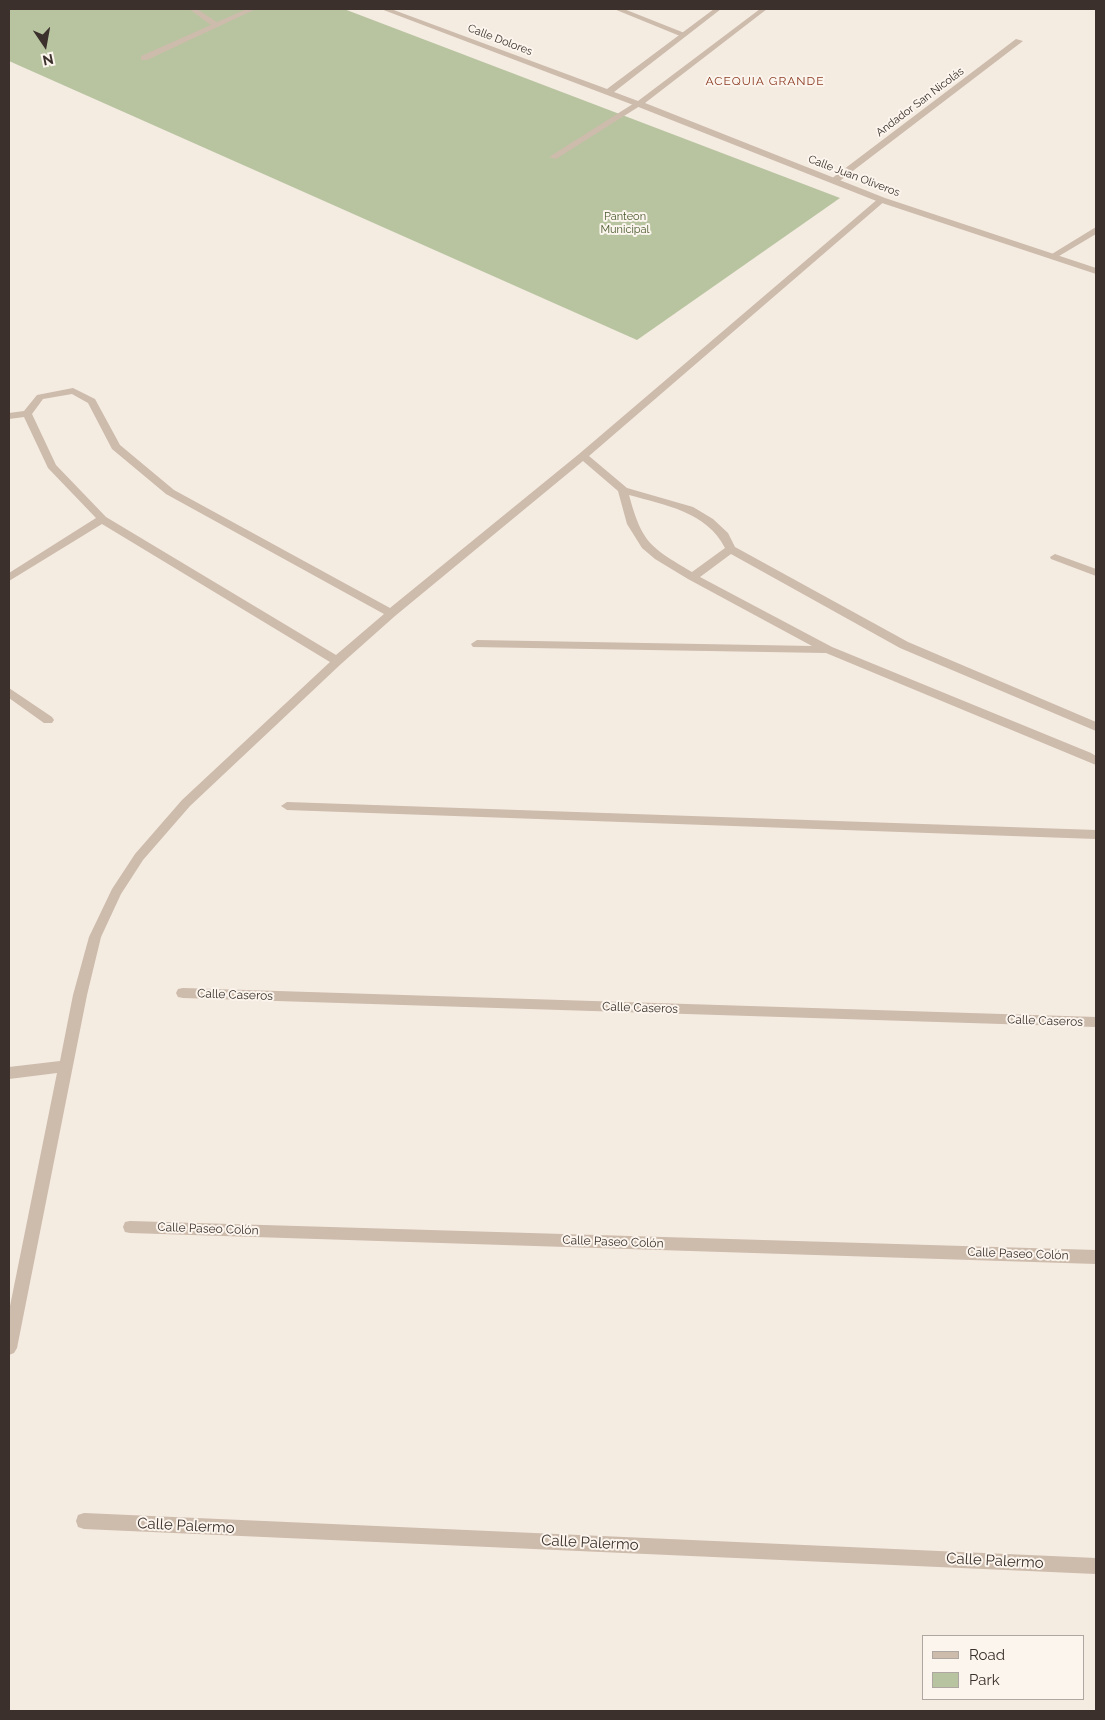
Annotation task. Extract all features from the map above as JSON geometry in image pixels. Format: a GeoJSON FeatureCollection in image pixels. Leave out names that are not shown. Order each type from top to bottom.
{"type":"FeatureCollection","features":[{"type":"Feature","properties":{"kind":"street"},"geometry":{"type":"LineString","coordinates":[[194,9],[216,25]]}},
{"type":"Feature","properties":{"kind":"street"},"geometry":{"type":"LineString","coordinates":[[144,58],[252,9]]}},
{"type":"Feature","properties":{"kind":"street","name":"Calle Dolores"},"geometry":{"type":"LineString","coordinates":[[385,9],[607,93]]}},
{"type":"Feature","properties":{"kind":"street"},"geometry":{"type":"LineString","coordinates":[[618,9],[683,34]]}},
{"type":"Feature","properties":{"kind":"street"},"geometry":{"type":"LineString","coordinates":[[607,93],[718,9]]}},
{"type":"Feature","properties":{"kind":"street"},"geometry":{"type":"LineString","coordinates":[[553,156],[639,104],[764,9]]}},
{"type":"Feature","properties":{"kind":"street","name":"Andador San Nicolás"},"geometry":{"type":"LineString","coordinates":[[834,181],[1019,41]]}},
{"type":"Feature","properties":{"kind":"street","name":"Calle Juan Oliveros"},"geometry":{"type":"LineString","coordinates":[[607,93],[882,200],[1096,271]]}},
{"type":"Feature","properties":{"kind":"street"},"geometry":{"type":"LineString","coordinates":[[9,1348],[80,995],[95,937],[116,892],[139,858],[186,803],[337,661],[391,613],[583,456],[882,200]]}},
{"type":"Feature","properties":{"kind":"street"},"geometry":{"type":"LineString","coordinates":[[1051,257],[1096,230]]}},
{"type":"Feature","properties":{"kind":"street"},"geometry":{"type":"LineString","coordinates":[[9,416],[27,414],[40,397],[73,391],[92,401],[116,447],[170,492],[391,613]]}},
{"type":"Feature","properties":{"kind":"street"},"geometry":{"type":"LineString","coordinates":[[27,414],[52,466],[102,519],[337,661]]}},
{"type":"Feature","properties":{"kind":"street"},"geometry":{"type":"LineString","coordinates":[[583,456],[623,490],[689,509],[710,521],[724,535],[732,549],[904,645],[1096,727]]}},
{"type":"Feature","properties":{"kind":"street"},"geometry":{"type":"LineString","coordinates":[[623,490],[632,524],[646,546],[659,557],[692,577],[828,650],[1087,756],[1096,762]]}},
{"type":"Feature","properties":{"kind":"street"},"geometry":{"type":"LineString","coordinates":[[9,578],[102,519]]}},
{"type":"Feature","properties":{"kind":"street"},"geometry":{"type":"LineString","coordinates":[[692,577],[732,549]]}},
{"type":"Feature","properties":{"kind":"street"},"geometry":{"type":"LineString","coordinates":[[1055,557],[1096,573]]}},
{"type":"Feature","properties":{"kind":"street"},"geometry":{"type":"LineString","coordinates":[[477,644],[828,650]]}},
{"type":"Feature","properties":{"kind":"street"},"geometry":{"type":"LineString","coordinates":[[9,692],[48,720]]}},
{"type":"Feature","properties":{"kind":"street"},"geometry":{"type":"LineString","coordinates":[[287,806],[1096,835]]}},
{"type":"Feature","properties":{"kind":"street","name":"Calle Caseros"},"geometry":{"type":"LineString","coordinates":[[183,993],[1096,1022]]}},
{"type":"Feature","properties":{"kind":"street"},"geometry":{"type":"LineString","coordinates":[[9,1073],[67,1066]]}},
{"type":"Feature","properties":{"kind":"street","name":"Calle Paseo Colón"},"geometry":{"type":"LineString","coordinates":[[130,1227],[1096,1256]]}},
{"type":"Feature","properties":{"kind":"street","name":"Calle Palermo"},"geometry":{"type":"LineString","coordinates":[[84,1521],[1096,1566]]}},
{"type":"Feature","properties":{"kind":"green space","name":"Panteon Municipal"},"geometry":{"type":"Polygon","coordinates":[[[9,9],[344,9],[840,198],[637,340],[9,61],[9,9]]]}},
{"type":"Feature","properties":{"kind":"district","name":"ACEQUIA GRANDE"},"geometry":{"type":"Point","coordinates":[765,81]}}]}
